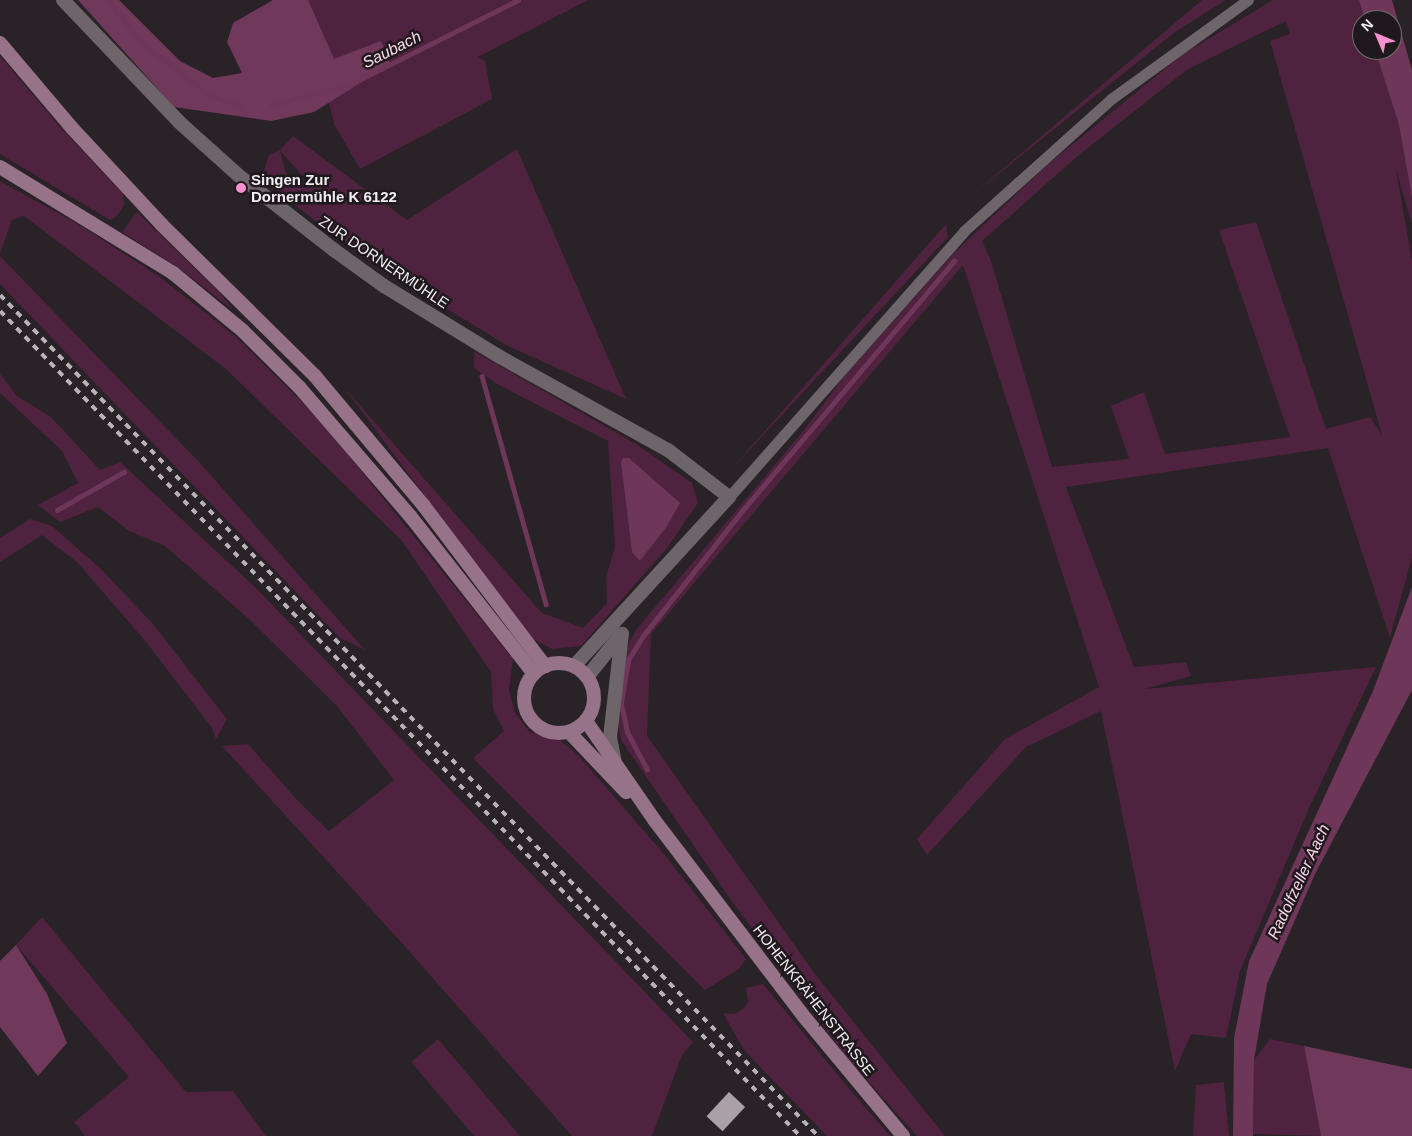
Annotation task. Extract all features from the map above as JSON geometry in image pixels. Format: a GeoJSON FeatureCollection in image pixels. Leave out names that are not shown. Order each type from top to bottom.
{"type":"FeatureCollection","features":[{"type":"Feature","properties":{"kind":"main road"},"geometry":{"type":"LineString","coordinates":[[0,43],[72,128],[162,225],[315,376],[424,506],[545,666]]}},
{"type":"Feature","properties":{"kind":"main road"},"geometry":{"type":"LineString","coordinates":[[0,167],[173,273],[243,331],[300,388],[411,517],[534,674]]}},
{"type":"Feature","properties":{"kind":"main road"},"geometry":{"type":"LineString","coordinates":[[560,663],[574,666],[587,677],[594,699],[586,720],[569,732],[545,730],[532,720],[524,697],[534,674],[545,666],[560,663]]}},
{"type":"Feature","properties":{"kind":"main road"},"geometry":{"type":"LineString","coordinates":[[586,720],[655,821]]}},
{"type":"Feature","properties":{"kind":"main road"},"geometry":{"type":"LineString","coordinates":[[569,732],[655,821]]}},
{"type":"Feature","properties":{"kind":"main road","name":"HOHENKRÄHENSTRASSE"},"geometry":{"type":"LineString","coordinates":[[655,821],[830,1049],[903,1136]]}},
{"type":"Feature","properties":{"kind":"street","name":"ZUR DORNERMÜHLE"},"geometry":{"type":"LineString","coordinates":[[63,0],[179,122],[247,182],[334,250],[384,286],[500,357],[668,450],[729,497]]}},
{"type":"Feature","properties":{"kind":"street"},"geometry":{"type":"LineString","coordinates":[[574,666],[648,589],[964,231],[1111,100],[1248,0]]}},
{"type":"Feature","properties":{"kind":"street"},"geometry":{"type":"LineString","coordinates":[[587,677],[622,634],[648,589]]}},
{"type":"Feature","properties":{"kind":"street"},"geometry":{"type":"LineString","coordinates":[[615,763],[610,737],[622,634]]}},
{"type":"Feature","properties":{"kind":"shaded area"},"geometry":{"type":"Polygon","coordinates":[[[78,0],[119,0],[180,61],[213,78],[242,73],[227,42],[233,23],[273,0],[308,0],[334,59],[381,41],[390,64],[314,112],[271,121],[174,107],[78,0]]]}},
{"type":"Feature","properties":{"kind":"shaded area"},"geometry":{"type":"Polygon","coordinates":[[[305,0],[588,0],[478,57],[485,61],[492,99],[360,169],[334,124],[305,0]]]}},
{"type":"Feature","properties":{"kind":"shaded area"},"geometry":{"type":"Polygon","coordinates":[[[1202,0],[1226,0],[1175,32],[971,196],[1202,0]]]}},
{"type":"Feature","properties":{"kind":"shaded area"},"geometry":{"type":"Polygon","coordinates":[[[1273,0],[1359,0],[1362,10],[1352,10],[1352,60],[1378,60],[1399,125],[1412,198],[1412,225],[1396,169],[1412,261],[1412,557],[1390,638],[1328,448],[1066,487],[1134,667],[1186,662],[1191,676],[1145,689],[1376,667],[1309,808],[1240,971],[1226,1038],[1191,1034],[1175,1071],[1101,711],[1026,747],[927,855],[917,839],[1005,739],[1099,687],[963,265],[651,634],[647,736],[815,974],[945,1136],[917,1136],[849,1060],[731,900],[621,740],[616,711],[625,651],[635,631],[800,435],[846,374],[954,253],[1047,165],[1182,55],[1273,0]],[[1286,21],[1188,69],[1080,154],[982,241],[991,261],[1052,467],[1129,459],[1111,406],[1144,392],[1165,454],[1290,437],[1219,230],[1256,222],[1326,429],[1370,417],[1382,435],[1270,41],[1290,34],[1286,21]]]}},
{"type":"Feature","properties":{"kind":"shaded area"},"geometry":{"type":"Polygon","coordinates":[[[0,56],[61,128],[123,194],[124,205],[117,216],[110,220],[0,154],[0,56]]]}},
{"type":"Feature","properties":{"kind":"shaded area"},"geometry":{"type":"Polygon","coordinates":[[[293,136],[407,220],[517,149],[626,399],[508,346],[370,262],[261,179],[269,155],[280,150],[293,136]],[[280,151],[287,177],[320,187],[301,174],[280,151]]]}},
{"type":"Feature","properties":{"kind":"shaded area"},"geometry":{"type":"Polygon","coordinates":[[[0,181],[83,227],[160,277],[236,337],[319,419],[513,659],[509,690],[515,713],[530,732],[561,741],[578,755],[664,854],[746,959],[739,969],[705,990],[473,758],[504,731],[493,709],[491,672],[402,541],[226,369],[24,216],[12,220],[0,254],[0,181]]]}},
{"type":"Feature","properties":{"kind":"shaded area"},"geometry":{"type":"Polygon","coordinates":[[[137,212],[220,293],[233,310],[179,268],[122,232],[137,212]]]}},
{"type":"Feature","properties":{"kind":"shaded area"},"geometry":{"type":"Polygon","coordinates":[[[946,224],[948,237],[728,473],[946,224]]]}},
{"type":"Feature","properties":{"kind":"shaded area"},"geometry":{"type":"Polygon","coordinates":[[[0,256],[200,463],[365,650],[340,638],[0,284],[0,256]]]}},
{"type":"Feature","properties":{"kind":"shaded area"},"geometry":{"type":"Polygon","coordinates":[[[474,351],[636,444],[692,483],[698,503],[667,548],[581,646],[552,649],[531,638],[343,386],[542,613],[583,628],[607,603],[606,577],[615,547],[608,441],[497,384],[474,368],[474,351]]]}},
{"type":"Feature","properties":{"kind":"shaded area"},"geometry":{"type":"Polygon","coordinates":[[[0,374],[17,396],[51,417],[100,470],[120,462],[256,588],[693,1042],[682,1055],[652,1136],[572,1136],[400,941],[222,746],[248,744],[297,800],[329,831],[394,780],[337,706],[249,619],[165,546],[129,531],[98,507],[60,522],[38,505],[78,483],[62,451],[0,393],[0,374]]]}},
{"type":"Feature","properties":{"kind":"shaded area"},"geometry":{"type":"Polygon","coordinates":[[[30,519],[52,526],[101,569],[153,624],[227,719],[216,739],[212,728],[146,642],[78,563],[42,535],[0,562],[0,538],[30,519]]]}},
{"type":"Feature","properties":{"kind":"shaded area"},"geometry":{"type":"Polygon","coordinates":[[[42,917],[186,1092],[233,1091],[266,1136],[85,1136],[74,1122],[129,1077],[16,945],[42,917]]]}},
{"type":"Feature","properties":{"kind":"shaded area"},"geometry":{"type":"Polygon","coordinates":[[[16,945],[47,994],[67,1043],[38,1076],[0,1027],[0,961],[16,945]]]}},
{"type":"Feature","properties":{"kind":"shaded area"},"geometry":{"type":"Polygon","coordinates":[[[763,984],[890,1136],[827,1136],[744,1050],[723,1013],[735,1014],[744,1008],[748,1002],[746,988],[763,984]]]}},
{"type":"Feature","properties":{"kind":"shaded area"},"geometry":{"type":"Polygon","coordinates":[[[438,1039],[520,1136],[474,1136],[411,1062],[438,1039]]]}},
{"type":"Feature","properties":{"kind":"shaded area"},"geometry":{"type":"Polygon","coordinates":[[[1270,1039],[1304,1046],[1321,1136],[1253,1134],[1254,1060],[1270,1039]]]}},
{"type":"Feature","properties":{"kind":"shaded area"},"geometry":{"type":"Polygon","coordinates":[[[1304,1046],[1412,1069],[1412,1136],[1321,1136],[1304,1046]]]}},
{"type":"Feature","properties":{"kind":"shaded area"},"geometry":{"type":"Polygon","coordinates":[[[1224,1082],[1229,1136],[1193,1136],[1196,1085],[1224,1082]]]}},
{"type":"Feature","properties":{"kind":"water"},"geometry":{"type":"Polygon","coordinates":[[[1359,0],[1392,0],[1395,10],[1362,10],[1359,0]]]}},
{"type":"Feature","properties":{"kind":"water"},"geometry":{"type":"Polygon","coordinates":[[[1402,35],[1412,70],[1412,198],[1399,125],[1378,60],[1402,60],[1402,35]]]}},
{"type":"Feature","properties":{"kind":"water"},"geometry":{"type":"Polygon","coordinates":[[[623,458],[629,458],[680,503],[667,526],[640,561],[632,552],[621,462],[623,458]]]}},
{"type":"Feature","properties":{"kind":"water","name":"Radolfzeller Aach"},"geometry":{"type":"Polygon","coordinates":[[[1412,587],[1412,690],[1315,874],[1267,984],[1254,1060],[1253,1136],[1233,1136],[1234,1038],[1249,961],[1373,691],[1412,587]]]}},
{"type":"Feature","properties":{"kind":"building"},"geometry":{"type":"Polygon","coordinates":[[[729,1092],[745,1107],[723,1131],[706,1116],[729,1092]]]}},
{"type":"Feature","properties":{"kind":"waterway","name":"Saubach"},"geometry":{"type":"LineString","coordinates":[[108,0],[142,43],[210,95],[241,106]]}},
{"type":"Feature","properties":{"kind":"waterway","name":"Saubach"},"geometry":{"type":"LineString","coordinates":[[271,105],[349,85],[518,0]]}},
{"type":"Feature","properties":{"kind":"waterway"},"geometry":{"type":"LineString","coordinates":[[647,770],[627,732],[621,703],[628,660],[643,636],[742,511],[954,261]]}},
{"type":"Feature","properties":{"kind":"waterway"},"geometry":{"type":"LineString","coordinates":[[482,376],[546,604]]}},
{"type":"Feature","properties":{"kind":"waterway"},"geometry":{"type":"LineString","coordinates":[[57,510],[124,472]]}},
{"type":"Feature","properties":{"kind":"railway"},"geometry":{"type":"LineString","coordinates":[[0,295],[818,1136]]}},
{"type":"Feature","properties":{"kind":"railway"},"geometry":{"type":"LineString","coordinates":[[0,311],[800,1136]]}},
{"type":"Feature","properties":{"kind":"place","name":"Singen Zur Dornermühle K 6122"},"geometry":{"type":"Point","coordinates":[241,188]}}]}
